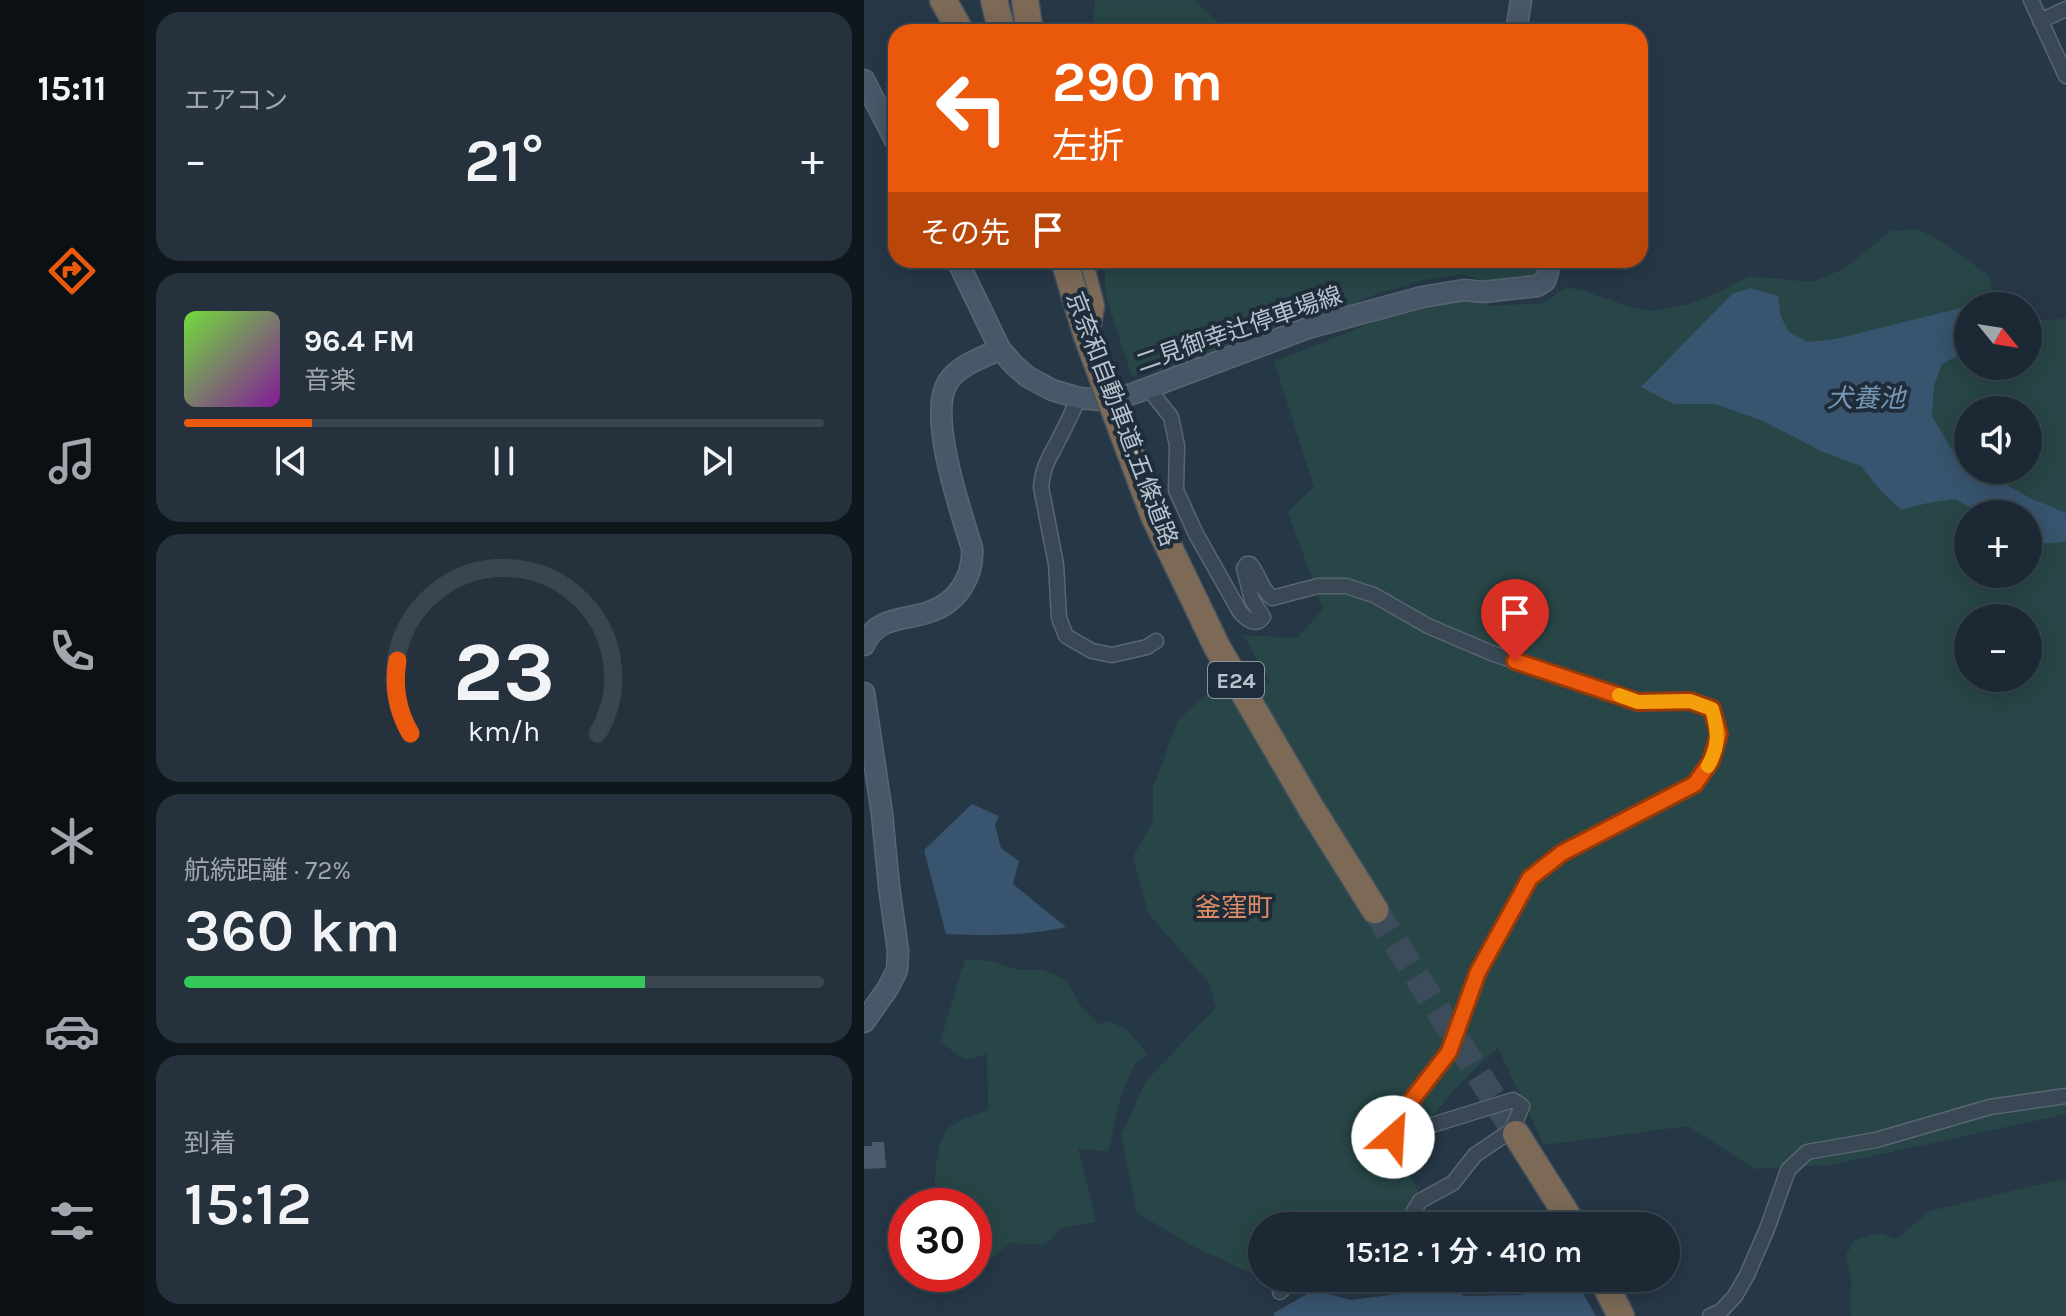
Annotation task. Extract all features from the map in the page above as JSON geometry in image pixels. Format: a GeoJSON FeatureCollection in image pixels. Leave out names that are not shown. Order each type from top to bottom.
{"type":"FeatureCollection","features":[{"type":"Feature","properties":{"kind":"highway"},"geometry":{"type":"LineString","coordinates":[[943,0],[956,24]]}},
{"type":"Feature","properties":{"kind":"highway"},"geometry":{"type":"LineString","coordinates":[[994,0],[1000,24]]}},
{"type":"Feature","properties":{"kind":"highway"},"geometry":{"type":"LineString","coordinates":[[1025,0],[1029,24]]}},
{"type":"Feature","properties":{"kind":"highway"},"geometry":{"type":"LineString","coordinates":[[1053,268],[1097,383],[1120,425]]}},
{"type":"Feature","properties":{"kind":"highway","name":"京奈和自動車道;五條道路"},"geometry":{"type":"LineString","coordinates":[[1066,268],[1087,336],[1154,516],[1217,647],[1375,910]]}},
{"type":"Feature","properties":{"kind":"highway"},"geometry":{"type":"LineString","coordinates":[[1081,268],[1091,306],[1087,336]]}},
{"type":"Feature","properties":{"kind":"highway"},"geometry":{"type":"LineString","coordinates":[[1516,1134],[1565,1212]]}},
{"type":"Feature","properties":{"kind":"highway"},"geometry":{"type":"LineString","coordinates":[[1609,1292],[1621,1316]]}},
{"type":"Feature","properties":{"kind":"main road"},"geometry":{"type":"LineString","coordinates":[[1517,24],[1521,0]]}},
{"type":"Feature","properties":{"kind":"main road"},"geometry":{"type":"LineString","coordinates":[[864,80],[888,126]]}},
{"type":"Feature","properties":{"kind":"main road"},"geometry":{"type":"LineString","coordinates":[[864,645],[869,634],[888,621],[941,607],[963,587],[970,575],[972,548],[948,468],[941,406],[946,384],[962,368],[1000,349],[961,268]]}},
{"type":"Feature","properties":{"kind":"main road","name":"二見御幸辻停車場線"},"geometry":{"type":"LineString","coordinates":[[1000,349],[1028,377],[1052,390],[1079,398],[1118,398],[1308,328],[1422,297],[1464,290],[1483,292],[1537,286],[1545,281],[1548,268]]}},
{"type":"Feature","properties":{"kind":"main road"},"geometry":{"type":"LineString","coordinates":[[864,693],[898,951],[897,970],[864,1022]]}},
{"type":"Feature","properties":{"kind":"street"},"geometry":{"type":"LineString","coordinates":[[2031,0],[2066,76]]}},
{"type":"Feature","properties":{"kind":"street"},"geometry":{"type":"LineString","coordinates":[[2040,21],[2066,9]]}},
{"type":"Feature","properties":{"kind":"street"},"geometry":{"type":"LineString","coordinates":[[1148,388],[1171,417],[1177,446],[1176,490],[1196,534],[1240,612],[1250,621],[1256,622],[1263,617],[1252,600],[1244,568],[1250,564],[1265,592],[1272,598],[1318,586],[1346,586],[1374,595],[1428,626],[1494,654],[1638,702],[1690,701],[1712,709],[1719,734],[1711,761],[1695,784],[1562,853],[1530,878],[1478,972],[1449,1052],[1397,1119],[1393,1137],[1513,1100],[1522,1106],[1512,1130],[1475,1155],[1453,1183],[1420,1201],[1413,1212]]}},
{"type":"Feature","properties":{"kind":"street"},"geometry":{"type":"LineString","coordinates":[[1079,398],[1042,474],[1041,487],[1056,564],[1059,618],[1066,636],[1092,651],[1112,655],[1147,647],[1156,641]]}},
{"type":"Feature","properties":{"kind":"street"},"geometry":{"type":"LineString","coordinates":[[1710,1316],[1721,1311],[1735,1296],[1767,1229],[1788,1170],[1807,1152],[1876,1140],[1990,1107],[2066,1096]]}},
{"type":"Feature","properties":{"kind":"green space"},"geometry":{"type":"Polygon","coordinates":[[[1095,0],[1194,0],[1220,24],[1093,24],[1095,0]]]}},
{"type":"Feature","properties":{"kind":"green space"},"geometry":{"type":"Polygon","coordinates":[[[1918,229],[1946,244],[1989,276],[1994,292],[1954,292],[1954,380],[2042,380],[2042,320],[2064,319],[2066,316],[2066,1114],[1831,1165],[1755,1169],[1688,1126],[1544,1145],[1498,1048],[1459,1085],[1402,1155],[1427,1212],[1248,1212],[1248,1272],[1193,1246],[1137,1213],[1121,1136],[1145,1082],[1216,1007],[1209,983],[1148,913],[1133,857],[1153,821],[1153,787],[1178,720],[1206,695],[1270,682],[1243,635],[1297,638],[1323,609],[1288,512],[1314,487],[1274,362],[1424,302],[1454,299],[1493,306],[1544,303],[1566,287],[1652,311],[1689,304],[1749,276],[1811,282],[1844,269],[1891,231],[1918,229]]]}},
{"type":"Feature","properties":{"kind":"green space"},"geometry":{"type":"Polygon","coordinates":[[[1104,268],[1543,268],[1542,279],[1495,284],[1461,274],[1424,280],[1379,293],[1215,359],[1132,376],[1106,297],[1104,268]]]}},
{"type":"Feature","properties":{"kind":"green space"},"geometry":{"type":"Polygon","coordinates":[[[965,959],[990,961],[1019,970],[1043,970],[1056,975],[1067,981],[1080,1005],[1100,1025],[1108,1021],[1126,1029],[1148,1054],[1134,1065],[1121,1097],[1108,1152],[1078,1148],[1096,1222],[1061,1228],[1045,1245],[1010,1243],[992,1256],[992,1188],[935,1188],[939,1150],[946,1131],[956,1123],[988,1110],[987,1054],[965,1060],[940,1042],[965,959]]]}},
{"type":"Feature","properties":{"kind":"green space"},"geometry":{"type":"Polygon","coordinates":[[[2066,1178],[2066,1316],[1851,1316],[1852,1286],[1846,1255],[1855,1240],[1879,1233],[1896,1239],[1930,1211],[2066,1178]]]}},
{"type":"Feature","properties":{"kind":"water","name":"犬養池"},"geometry":{"type":"Polygon","coordinates":[[[1750,288],[1778,296],[1781,317],[1789,332],[1808,342],[1835,339],[1954,310],[1954,358],[1942,364],[1934,385],[1932,416],[1954,451],[1954,484],[2005,484],[2035,500],[1955,499],[1901,510],[1861,466],[1823,452],[1763,421],[1715,404],[1674,404],[1641,387],[1732,294],[1750,288]]]}},
{"type":"Feature","properties":{"kind":"water","name":"犬養池"},"geometry":{"type":"Polygon","coordinates":[[[2042,503],[2066,513],[2066,541],[2042,543],[2042,503]]]}},
{"type":"Feature","properties":{"kind":"water"},"geometry":{"type":"Polygon","coordinates":[[[972,804],[999,816],[995,825],[1001,848],[1019,861],[1013,884],[1066,927],[1006,935],[946,934],[924,850],[972,804]]]}},
{"type":"Feature","properties":{"kind":"water"},"geometry":{"type":"Polygon","coordinates":[[[1311,1292],[1351,1300],[1413,1292],[1458,1292],[1464,1296],[1521,1295],[1525,1292],[1582,1292],[1596,1316],[1274,1316],[1274,1313],[1311,1292]]]}},
{"type":"Feature","properties":{"kind":"building"},"geometry":{"type":"Polygon","coordinates":[[[872,1142],[884,1142],[886,1168],[864,1169],[864,1146],[872,1146],[872,1142]]]}},
{"type":"Feature","properties":{"kind":"tunnel"},"geometry":{"type":"LineString","coordinates":[[1375,910],[1516,1134]]}},
{"type":"Feature","properties":{"kind":"slow traffic"},"geometry":{"type":"LineString","coordinates":[[1619,695],[1638,702],[1690,701],[1712,709],[1719,734],[1708,766]]}},
{"type":"Feature","properties":{"kind":"district","name":"釜窪町"},"geometry":{"type":"Point","coordinates":[1234,907]}},
{"type":"Feature","properties":{"kind":"route"},"geometry":{"type":"LineString","coordinates":[[1393,1137],[1397,1119],[1449,1052],[1478,972],[1530,878],[1562,853],[1695,784],[1711,761],[1719,734],[1712,709],[1690,701],[1638,702],[1515,661]]}}]}
